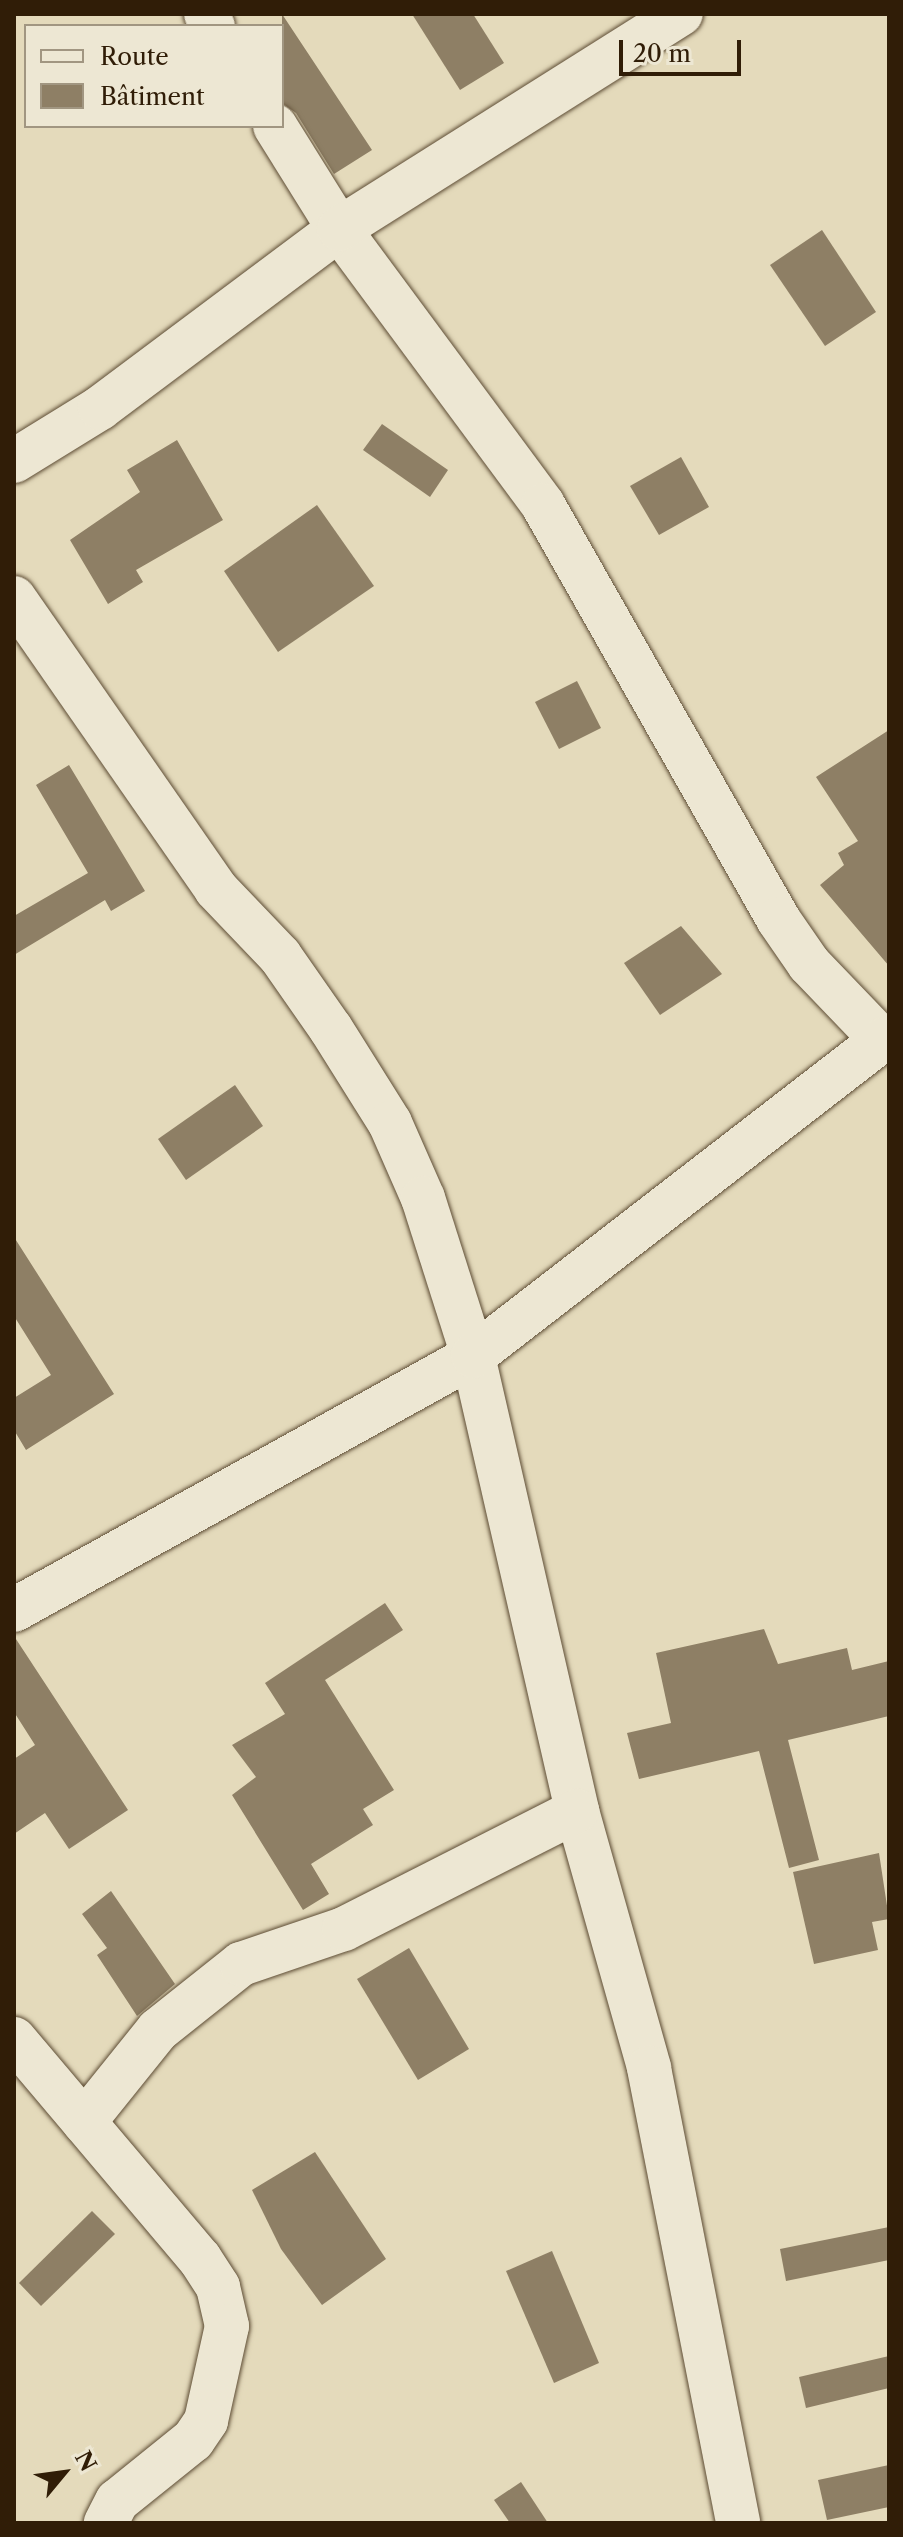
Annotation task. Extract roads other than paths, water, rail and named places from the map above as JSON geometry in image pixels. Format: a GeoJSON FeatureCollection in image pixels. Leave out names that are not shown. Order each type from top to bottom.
{"type":"FeatureCollection","features":[{"type":"Feature","properties":{"kind":"street"},"geometry":{"type":"LineString","coordinates":[[14,461],[100,408],[339,229],[681,14]]}},
{"type":"Feature","properties":{"kind":"street"},"geometry":{"type":"LineString","coordinates":[[14,1610],[473,1356],[885,1038],[809,964],[778,919],[543,505],[339,229],[276,128]]}},
{"type":"Feature","properties":{"kind":"street"},"geometry":{"type":"LineString","coordinates":[[14,598],[216,889],[280,956],[390,1123],[447,1264],[473,1356],[577,1811],[649,2068],[738,2523]]}},
{"type":"Feature","properties":{"kind":"street"},"geometry":{"type":"LineString","coordinates":[[84,2122],[158,2030],[241,1964],[344,1929],[577,1811]]}},
{"type":"Feature","properties":{"kind":"street"},"geometry":{"type":"LineString","coordinates":[[14,2039],[200,2259],[218,2287],[227,2326],[206,2421],[193,2440],[117,2501],[106,2523]]}}]}
